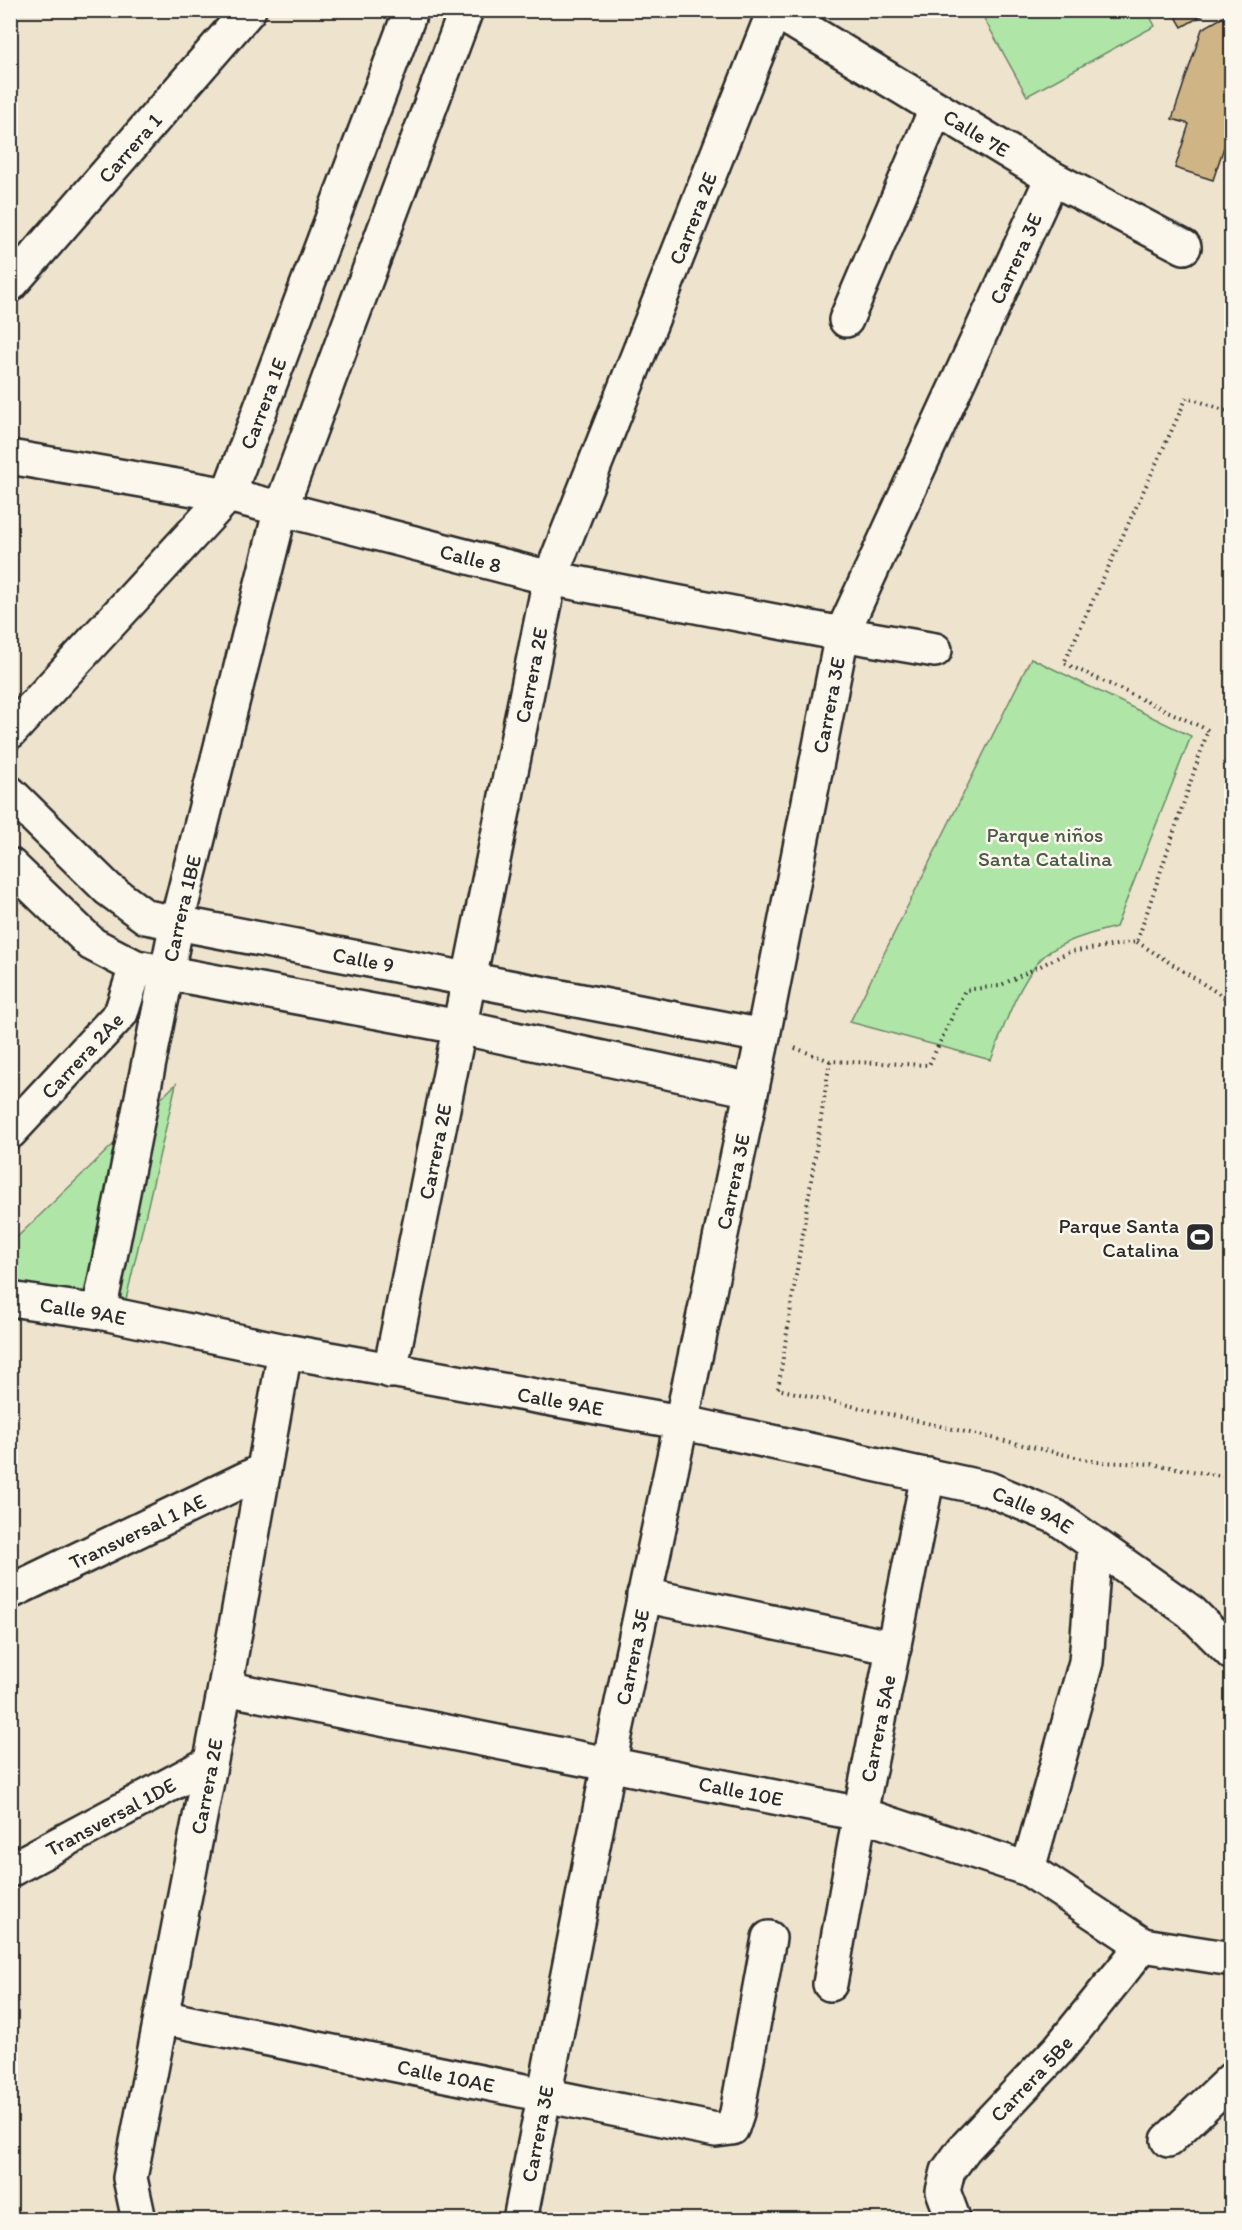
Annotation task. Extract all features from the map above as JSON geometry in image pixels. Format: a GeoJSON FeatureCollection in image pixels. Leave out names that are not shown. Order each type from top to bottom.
{"type":"FeatureCollection","features":[{"type":"Feature","properties":{"kind":"street","name":"Carrera 1"},"geometry":{"type":"LineString","coordinates":[[10,285],[249,10]]}},
{"type":"Feature","properties":{"kind":"street","name":"Carrera 1E"},"geometry":{"type":"LineString","coordinates":[[10,732],[228,495],[411,10]]}},
{"type":"Feature","properties":{"kind":"street"},"geometry":{"type":"LineString","coordinates":[[281,508],[466,10]]}},
{"type":"Feature","properties":{"kind":"street","name":"Calle 7E"},"geometry":{"type":"LineString","coordinates":[[774,11],[1052,178],[1184,247]]}},
{"type":"Feature","properties":{"kind":"street","name":"Carrera 2E"},"geometry":{"type":"LineString","coordinates":[[390,1371],[550,578],[774,11]]}},
{"type":"Feature","properties":{"kind":"street"},"geometry":{"type":"LineString","coordinates":[[846,320],[936,109]]}},
{"type":"Feature","properties":{"kind":"street","name":"Carrera 3E"},"geometry":{"type":"LineString","coordinates":[[520,2220],[609,1764],[764,1036],[842,634],[1052,178]]}},
{"type":"Feature","properties":{"kind":"street","name":"Calle 8"},"geometry":{"type":"LineString","coordinates":[[10,457],[228,495],[550,578],[935,650]]}},
{"type":"Feature","properties":{"kind":"street","name":"Carrera 1BE"},"geometry":{"type":"LineString","coordinates":[[99,1312],[177,922],[281,508]]}},
{"type":"Feature","properties":{"kind":"street","name":"Calle 9"},"geometry":{"type":"LineString","coordinates":[[10,793],[108,889],[146,916],[764,1036]]}},
{"type":"Feature","properties":{"kind":"street"},"geometry":{"type":"LineString","coordinates":[[10,865],[92,944],[136,968],[168,972],[459,1027],[752,1090]]}},
{"type":"Feature","properties":{"kind":"street","name":"Carrera 2Ae"},"geometry":{"type":"LineString","coordinates":[[10,1131],[121,1013],[136,968]]}},
{"type":"Feature","properties":{"kind":"street","name":"Calle 9AE"},"geometry":{"type":"LineString","coordinates":[[10,1299],[99,1312],[390,1371],[680,1422],[989,1489],[1056,1517],[1191,1612],[1232,1653]]}},
{"type":"Feature","properties":{"kind":"street"},"geometry":{"type":"LineString","coordinates":[[10,1318],[42,1304]]}},
{"type":"Feature","properties":{"kind":"street","name":"Carrera 2E"},"geometry":{"type":"LineString","coordinates":[[140,2220],[130,2178],[225,1688],[285,1351]]}},
{"type":"Feature","properties":{"kind":"street","name":"Transversal 1 AE"},"geometry":{"type":"LineString","coordinates":[[10,1592],[264,1470]]}},
{"type":"Feature","properties":{"kind":"street","name":"Carrera 5Ae"},"geometry":{"type":"LineString","coordinates":[[830,1984],[860,1814],[928,1475]]}},
{"type":"Feature","properties":{"kind":"street","name":"Calle 9AE"},"geometry":{"type":"LineString","coordinates":[[1028,1869],[1086,1662],[1095,1545]]}},
{"type":"Feature","properties":{"kind":"street"},"geometry":{"type":"LineString","coordinates":[[644,1595],[894,1648]]}},
{"type":"Feature","properties":{"kind":"street","name":"Calle 10E"},"geometry":{"type":"LineString","coordinates":[[225,1688],[860,1814],[1028,1869],[1143,1945],[1229,1949]]}},
{"type":"Feature","properties":{"kind":"street","name":"Transversal 1DE"},"geometry":{"type":"LineString","coordinates":[[10,1870],[210,1763]]}},
{"type":"Feature","properties":{"kind":"street","name":"Calle 10AE"},"geometry":{"type":"LineString","coordinates":[[161,2017],[716,2130],[732,2128],[737,2113],[769,1938]]}},
{"type":"Feature","properties":{"kind":"street","name":"Carrera 5Be"},"geometry":{"type":"LineString","coordinates":[[953,2219],[943,2191],[948,2171],[964,2149],[1059,2049],[1143,1945]]}},
{"type":"Feature","properties":{"kind":"street"},"geometry":{"type":"LineString","coordinates":[[1168,2140],[1232,2079]]}},
{"type":"Feature","properties":{"kind":"path"},"geometry":{"type":"LineString","coordinates":[[1137,942],[1208,730],[1064,663],[1187,397],[1232,413]]}},
{"type":"Feature","properties":{"kind":"path"},"geometry":{"type":"LineString","coordinates":[[764,1036],[830,1061],[929,1065],[965,990],[999,986],[1069,952],[1137,942],[1232,1002]]}},
{"type":"Feature","properties":{"kind":"path"},"geometry":{"type":"LineString","coordinates":[[830,1061],[778,1389],[1097,1462],[1152,1464],[1232,1478]]}},
{"type":"Feature","properties":{"kind":"green space"},"geometry":{"type":"Polygon","coordinates":[[[980,11],[1147,11],[1155,26],[1027,96],[980,11]]]}},
{"type":"Feature","properties":{"kind":"green space","name":"Parque niños Santa Catalina"},"geometry":{"type":"Polygon","coordinates":[[[1031,658],[1191,736],[1116,927],[1065,943],[1040,960],[1017,995],[991,1060],[850,1022],[1031,658]]]}},
{"type":"Feature","properties":{"kind":"green space"},"geometry":{"type":"Polygon","coordinates":[[[176,1084],[121,1321],[11,1310],[11,1243],[176,1084]]]}},
{"type":"Feature","properties":{"kind":"building"},"geometry":{"type":"Polygon","coordinates":[[[1172,10],[1212,10],[1182,27],[1172,10]]]}},
{"type":"Feature","properties":{"kind":"building"},"geometry":{"type":"Polygon","coordinates":[[[1232,12],[1232,133],[1229,132],[1213,180],[1175,168],[1189,124],[1172,119],[1202,29],[1232,12]]]}},
{"type":"Feature","properties":{"kind":"place","name":"Parque Santa Catalina"},"geometry":{"type":"Point","coordinates":[1200,1237]}}]}
